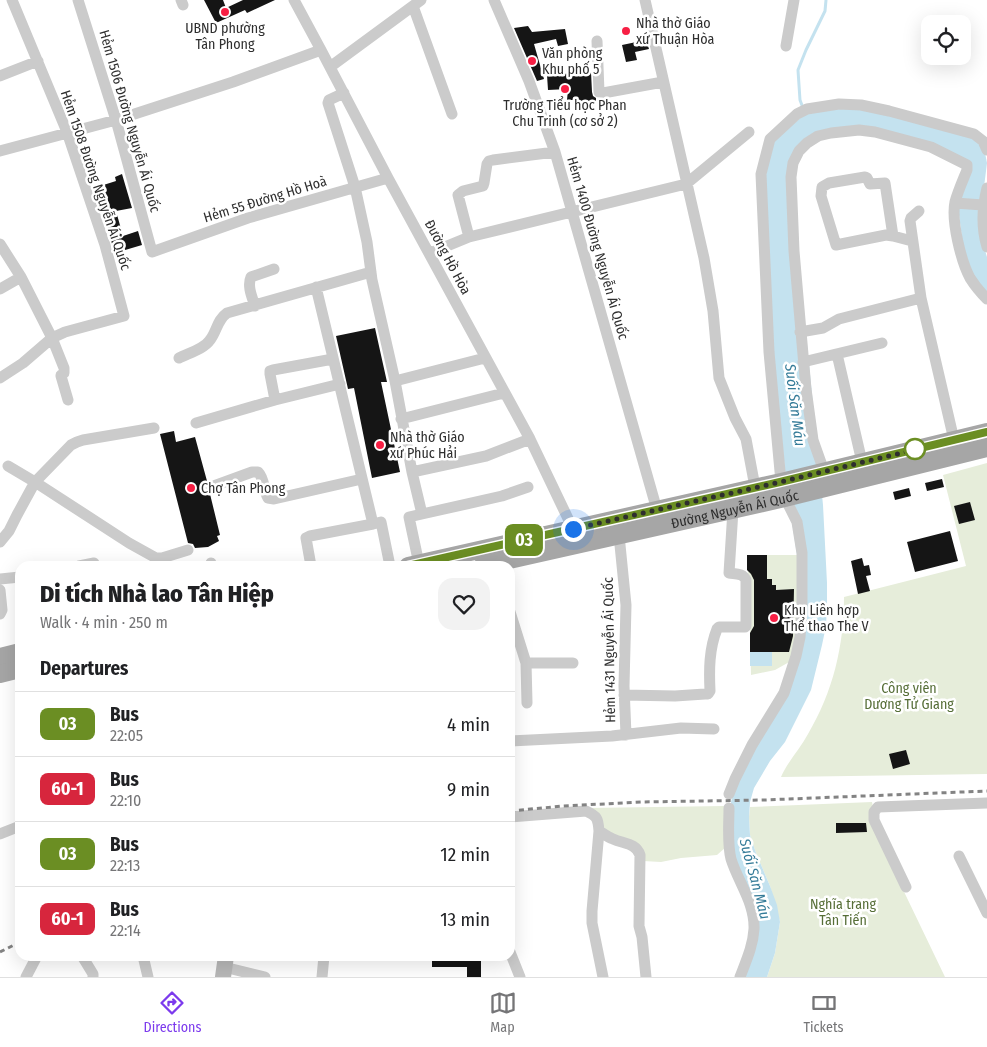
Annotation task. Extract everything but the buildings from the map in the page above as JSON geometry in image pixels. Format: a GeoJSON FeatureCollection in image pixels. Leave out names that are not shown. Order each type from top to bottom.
{"type":"FeatureCollection","features":[{"type":"Feature","properties":{"kind":"main road","name":"Đường Nguyễn Ái Quốc"},"geometry":{"type":"LineString","coordinates":[[431,561],[573,529],[733,510],[824,471],[987,432]]}},
{"type":"Feature","properties":{"kind":"main road","name":"Đường Nguyễn Ái Quốc"},"geometry":{"type":"LineString","coordinates":[[515,561],[619,536],[659,518],[755,487],[783,490],[829,488],[987,448]]}},
{"type":"Feature","properties":{"kind":"main road"},"geometry":{"type":"LineString","coordinates":[[0,657],[15,653]]}},
{"type":"Feature","properties":{"kind":"main road"},"geometry":{"type":"LineString","coordinates":[[0,674],[15,670]]}},
{"type":"Feature","properties":{"kind":"street","name":"Hẻm 1508 Đường Nguyễn Ái Quốc"},"geometry":{"type":"LineString","coordinates":[[12,0],[67,132],[105,245],[124,316],[65,332],[52,338]]}},
{"type":"Feature","properties":{"kind":"street","name":"Hẻm 1506 Đường Nguyễn Ái Quốc"},"geometry":{"type":"LineString","coordinates":[[78,0],[116,120],[152,252]]}},
{"type":"Feature","properties":{"kind":"street","name":"Đường Hồ Hòa"},"geometry":{"type":"LineString","coordinates":[[294,0],[388,178],[530,438],[573,529]]}},
{"type":"Feature","properties":{"kind":"street","name":"Hẻm 1400 Đường Nguyễn Ái Quốc"},"geometry":{"type":"LineString","coordinates":[[494,0],[555,152],[659,518]]}},
{"type":"Feature","properties":{"kind":"street"},"geometry":{"type":"LineString","coordinates":[[646,0],[704,258],[713,311],[720,378],[734,418],[746,439],[755,487]]}},
{"type":"Feature","properties":{"kind":"street"},"geometry":{"type":"LineString","coordinates":[[786,46],[794,0]]}},
{"type":"Feature","properties":{"kind":"street"},"geometry":{"type":"LineString","coordinates":[[330,67],[411,4],[452,114]]}},
{"type":"Feature","properties":{"kind":"street"},"geometry":{"type":"LineString","coordinates":[[597,41],[599,92],[603,93],[664,82]]}},
{"type":"Feature","properties":{"kind":"street"},"geometry":{"type":"LineString","coordinates":[[0,152],[116,120],[233,82],[321,50]]}},
{"type":"Feature","properties":{"kind":"street"},"geometry":{"type":"LineString","coordinates":[[0,76],[38,61]]}},
{"type":"Feature","properties":{"kind":"street"},"geometry":{"type":"LineString","coordinates":[[344,93],[329,100],[328,103],[356,186],[371,272],[422,514]]}},
{"type":"Feature","properties":{"kind":"street"},"geometry":{"type":"LineString","coordinates":[[729,794],[734,779],[752,745],[784,693],[796,656],[800,637],[802,610],[802,553],[797,522],[783,490],[769,352],[762,174],[770,139],[802,112],[839,104],[861,105],[974,134],[982,141],[987,150]]}},
{"type":"Feature","properties":{"kind":"street"},"geometry":{"type":"LineString","coordinates":[[978,137],[987,129]]}},
{"type":"Feature","properties":{"kind":"street"},"geometry":{"type":"LineString","coordinates":[[824,471],[813,440],[800,332],[791,177],[793,163],[799,151],[818,136],[859,130],[875,132],[930,146],[964,162],[967,165],[967,170],[955,203],[956,226],[963,261],[970,278],[987,299]]}},
{"type":"Feature","properties":{"kind":"street"},"geometry":{"type":"LineString","coordinates":[[430,253],[469,237],[686,184],[749,132]]}},
{"type":"Feature","properties":{"kind":"street"},"geometry":{"type":"LineString","coordinates":[[469,237],[458,195],[463,191],[484,184],[487,164],[489,162],[555,152]]}},
{"type":"Feature","properties":{"kind":"street"},"geometry":{"type":"LineString","coordinates":[[893,236],[884,184],[870,184],[865,177],[829,183],[822,188],[821,196],[836,245],[886,236],[912,241]]}},
{"type":"Feature","properties":{"kind":"street","name":"Hẻm 55 Đường Hồ Hoà"},"geometry":{"type":"LineString","coordinates":[[152,252],[248,218],[388,178]]}},
{"type":"Feature","properties":{"kind":"street"},"geometry":{"type":"LineString","coordinates":[[987,188],[983,205],[983,229],[987,247]]}},
{"type":"Feature","properties":{"kind":"street"},"geometry":{"type":"LineString","coordinates":[[955,203],[983,205]]}},
{"type":"Feature","properties":{"kind":"street"},"geometry":{"type":"LineString","coordinates":[[919,211],[910,220],[912,241],[921,298],[954,440]]}},
{"type":"Feature","properties":{"kind":"street"},"geometry":{"type":"LineString","coordinates":[[0,244],[20,277],[52,338],[64,368],[61,376],[68,400]]}},
{"type":"Feature","properties":{"kind":"street"},"geometry":{"type":"LineString","coordinates":[[255,306],[249,285],[250,276],[274,268]]}},
{"type":"Feature","properties":{"kind":"street"},"geometry":{"type":"LineString","coordinates":[[179,358],[206,345],[211,340],[219,320],[224,315],[371,272]]}},
{"type":"Feature","properties":{"kind":"street"},"geometry":{"type":"LineString","coordinates":[[0,289],[20,277]]}},
{"type":"Feature","properties":{"kind":"street"},"geometry":{"type":"LineString","coordinates":[[316,287],[373,524]]}},
{"type":"Feature","properties":{"kind":"street"},"geometry":{"type":"LineString","coordinates":[[800,332],[822,328],[839,319],[921,298]]}},
{"type":"Feature","properties":{"kind":"street"},"geometry":{"type":"LineString","coordinates":[[0,377],[23,363],[52,338]]}},
{"type":"Feature","properties":{"kind":"street"},"geometry":{"type":"LineString","coordinates":[[803,362],[882,343]]}},
{"type":"Feature","properties":{"kind":"street"},"geometry":{"type":"LineString","coordinates":[[837,354],[862,462]]}},
{"type":"Feature","properties":{"kind":"street"},"geometry":{"type":"LineString","coordinates":[[395,381],[485,358]]}},
{"type":"Feature","properties":{"kind":"street"},"geometry":{"type":"LineString","coordinates":[[275,400],[270,371],[333,359]]}},
{"type":"Feature","properties":{"kind":"street"},"geometry":{"type":"LineString","coordinates":[[196,423],[275,400],[340,384]]}},
{"type":"Feature","properties":{"kind":"street"},"geometry":{"type":"LineString","coordinates":[[401,419],[504,393]]}},
{"type":"Feature","properties":{"kind":"street"},"geometry":{"type":"LineString","coordinates":[[0,542],[10,531],[35,482],[70,445],[77,442],[154,428]]}},
{"type":"Feature","properties":{"kind":"street"},"geometry":{"type":"LineString","coordinates":[[412,472],[486,456],[530,438]]}},
{"type":"Feature","properties":{"kind":"street"},"geometry":{"type":"LineString","coordinates":[[8,466],[156,558],[188,550]]}},
{"type":"Feature","properties":{"kind":"street"},"geometry":{"type":"LineString","coordinates":[[211,487],[252,472],[258,472],[262,476],[268,498],[274,499],[362,479]]}},
{"type":"Feature","properties":{"kind":"street"},"geometry":{"type":"LineString","coordinates":[[413,561],[409,517],[502,496],[528,487]]}},
{"type":"Feature","properties":{"kind":"street"},"geometry":{"type":"LineString","coordinates":[[624,695],[675,696],[708,694],[710,691],[711,652],[717,629],[719,627],[746,626],[746,580],[744,576],[729,573],[733,510]]}},
{"type":"Feature","properties":{"kind":"street"},"geometry":{"type":"LineString","coordinates":[[311,561],[306,538],[381,522],[389,561]]}},
{"type":"Feature","properties":{"kind":"street","name":"Hẻm 1431 Nguyễn Ái Quốc"},"geometry":{"type":"LineString","coordinates":[[619,536],[626,605],[624,695],[626,735]]}},
{"type":"Feature","properties":{"kind":"street"},"geometry":{"type":"LineString","coordinates":[[0,579],[15,578]]}},
{"type":"Feature","properties":{"kind":"street"},"geometry":{"type":"LineString","coordinates":[[0,590],[2,610],[0,614]]}},
{"type":"Feature","properties":{"kind":"street"},"geometry":{"type":"LineString","coordinates":[[515,628],[526,662],[527,702]]}},
{"type":"Feature","properties":{"kind":"street"},"geometry":{"type":"LineString","coordinates":[[526,662],[573,663]]}},
{"type":"Feature","properties":{"kind":"street"},"geometry":{"type":"LineString","coordinates":[[515,740],[626,735],[681,728],[714,729]]}},
{"type":"Feature","properties":{"kind":"street"},"geometry":{"type":"LineString","coordinates":[[906,887],[874,820],[874,812],[878,807],[987,803]]}},
{"type":"Feature","properties":{"kind":"street"},"geometry":{"type":"LineString","coordinates":[[729,808],[731,857],[748,897],[754,927],[751,947],[740,977]]}},
{"type":"Feature","properties":{"kind":"street"},"geometry":{"type":"LineString","coordinates":[[515,817],[586,812],[595,816],[599,831],[592,923],[603,977]]}},
{"type":"Feature","properties":{"kind":"street"},"geometry":{"type":"LineString","coordinates":[[0,834],[15,828]]}},
{"type":"Feature","properties":{"kind":"street"},"geometry":{"type":"LineString","coordinates":[[599,831],[614,840],[635,846],[640,855],[639,926],[646,977]]}},
{"type":"Feature","properties":{"kind":"street"},"geometry":{"type":"LineString","coordinates":[[959,856],[987,914]]}},
{"type":"Feature","properties":{"kind":"street"},"geometry":{"type":"LineString","coordinates":[[26,977],[34,961]]}},
{"type":"Feature","properties":{"kind":"street"},"geometry":{"type":"LineString","coordinates":[[85,961],[93,977]]}},
{"type":"Feature","properties":{"kind":"street"},"geometry":{"type":"LineString","coordinates":[[144,961],[148,977]]}},
{"type":"Feature","properties":{"kind":"street"},"geometry":{"type":"LineString","coordinates":[[322,977],[324,961]]}},
{"type":"Feature","properties":{"kind":"street"},"geometry":{"type":"LineString","coordinates":[[514,961],[520,977]]}},
{"type":"Feature","properties":{"kind":"street"},"geometry":{"type":"LineString","coordinates":[[224,967],[265,977]]}},
{"type":"Feature","properties":{"kind":"green space","name":"Công viên Dương Tử Giang"},"geometry":{"type":"Polygon","coordinates":[[[987,463],[987,774],[781,777],[817,718],[830,685],[842,633],[844,597],[966,566],[943,475],[987,463]]]}},
{"type":"Feature","properties":{"kind":"green space","name":"Khu Liên hợp Thể thao The V"},"geometry":{"type":"Polygon","coordinates":[[[747,555],[799,555],[799,613],[791,661],[775,670],[751,675],[749,579],[747,555]]]}},
{"type":"Feature","properties":{"kind":"green space","name":"Nghĩa trang Tân Tiến"},"geometry":{"type":"Polygon","coordinates":[[[872,802],[873,807],[870,821],[945,977],[767,977],[775,953],[780,922],[770,886],[750,835],[750,807],[872,802]]]}},
{"type":"Feature","properties":{"kind":"green space"},"geometry":{"type":"Polygon","coordinates":[[[724,806],[726,847],[717,855],[661,862],[643,861],[605,831],[587,808],[724,806]]]}},
{"type":"Feature","properties":{"kind":"water","name":"Suối Săn Máu"},"geometry":{"type":"Polygon","coordinates":[[[859,108],[972,137],[980,143],[987,163],[981,237],[987,257],[987,294],[973,275],[963,246],[958,207],[971,171],[931,143],[832,130],[789,163],[823,505],[827,583],[826,626],[811,690],[785,742],[770,761],[754,788],[750,802],[750,835],[777,905],[780,922],[775,953],[767,977],[743,977],[755,947],[734,856],[731,802],[738,778],[787,694],[806,614],[787,489],[774,365],[765,174],[773,141],[804,115],[823,110],[859,108]]]}},
{"type":"Feature","properties":{"kind":"water"},"geometry":{"type":"Polygon","coordinates":[[[750,652],[772,652],[772,666],[750,666],[750,652]]]}},
{"type":"Feature","properties":{"kind":"waterway"},"geometry":{"type":"LineString","coordinates":[[803,108],[800,100],[798,70],[825,11],[826,0]]}},
{"type":"Feature","properties":{"kind":"railway"},"geometry":{"type":"LineString","coordinates":[[515,811],[642,802],[764,800],[987,791]]}},
{"type":"Feature","properties":{"kind":"railway"},"geometry":{"type":"LineString","coordinates":[[0,952],[15,944]]}},
{"type":"Feature","properties":{"kind":"bus line","name":"03"},"geometry":{"type":"LineString","coordinates":[[430,561],[780,482],[987,432]]}},
{"type":"Feature","properties":{"kind":"place","name":"UBND phường Tân Phong"},"geometry":{"type":"Point","coordinates":[225,12]}},
{"type":"Feature","properties":{"kind":"place","name":"Nhà thờ Giáo xứ Thuận Hòa"},"geometry":{"type":"Point","coordinates":[626,31]}},
{"type":"Feature","properties":{"kind":"place","name":"Văn phòng Khu phố 5"},"geometry":{"type":"Point","coordinates":[532,61]}},
{"type":"Feature","properties":{"kind":"place","name":"Trường Tiểu học Phan Chu Trinh (cơ sở 2)"},"geometry":{"type":"Point","coordinates":[565,89]}},
{"type":"Feature","properties":{"kind":"place","name":"Nhà thờ Giáo xứ Phúc Hải"},"geometry":{"type":"Point","coordinates":[380,445]}},
{"type":"Feature","properties":{"kind":"place","name":"Chợ Tân Phong"},"geometry":{"type":"Point","coordinates":[191,488]}},
{"type":"Feature","properties":{"kind":"place","name":"Khu Liên hợp Thể thao The V"},"geometry":{"type":"Point","coordinates":[774,618]}},
{"type":"Feature","properties":{"kind":"route"},"geometry":{"type":"LineString","coordinates":[[573,529],[918,449],[915,449]]}}]}
